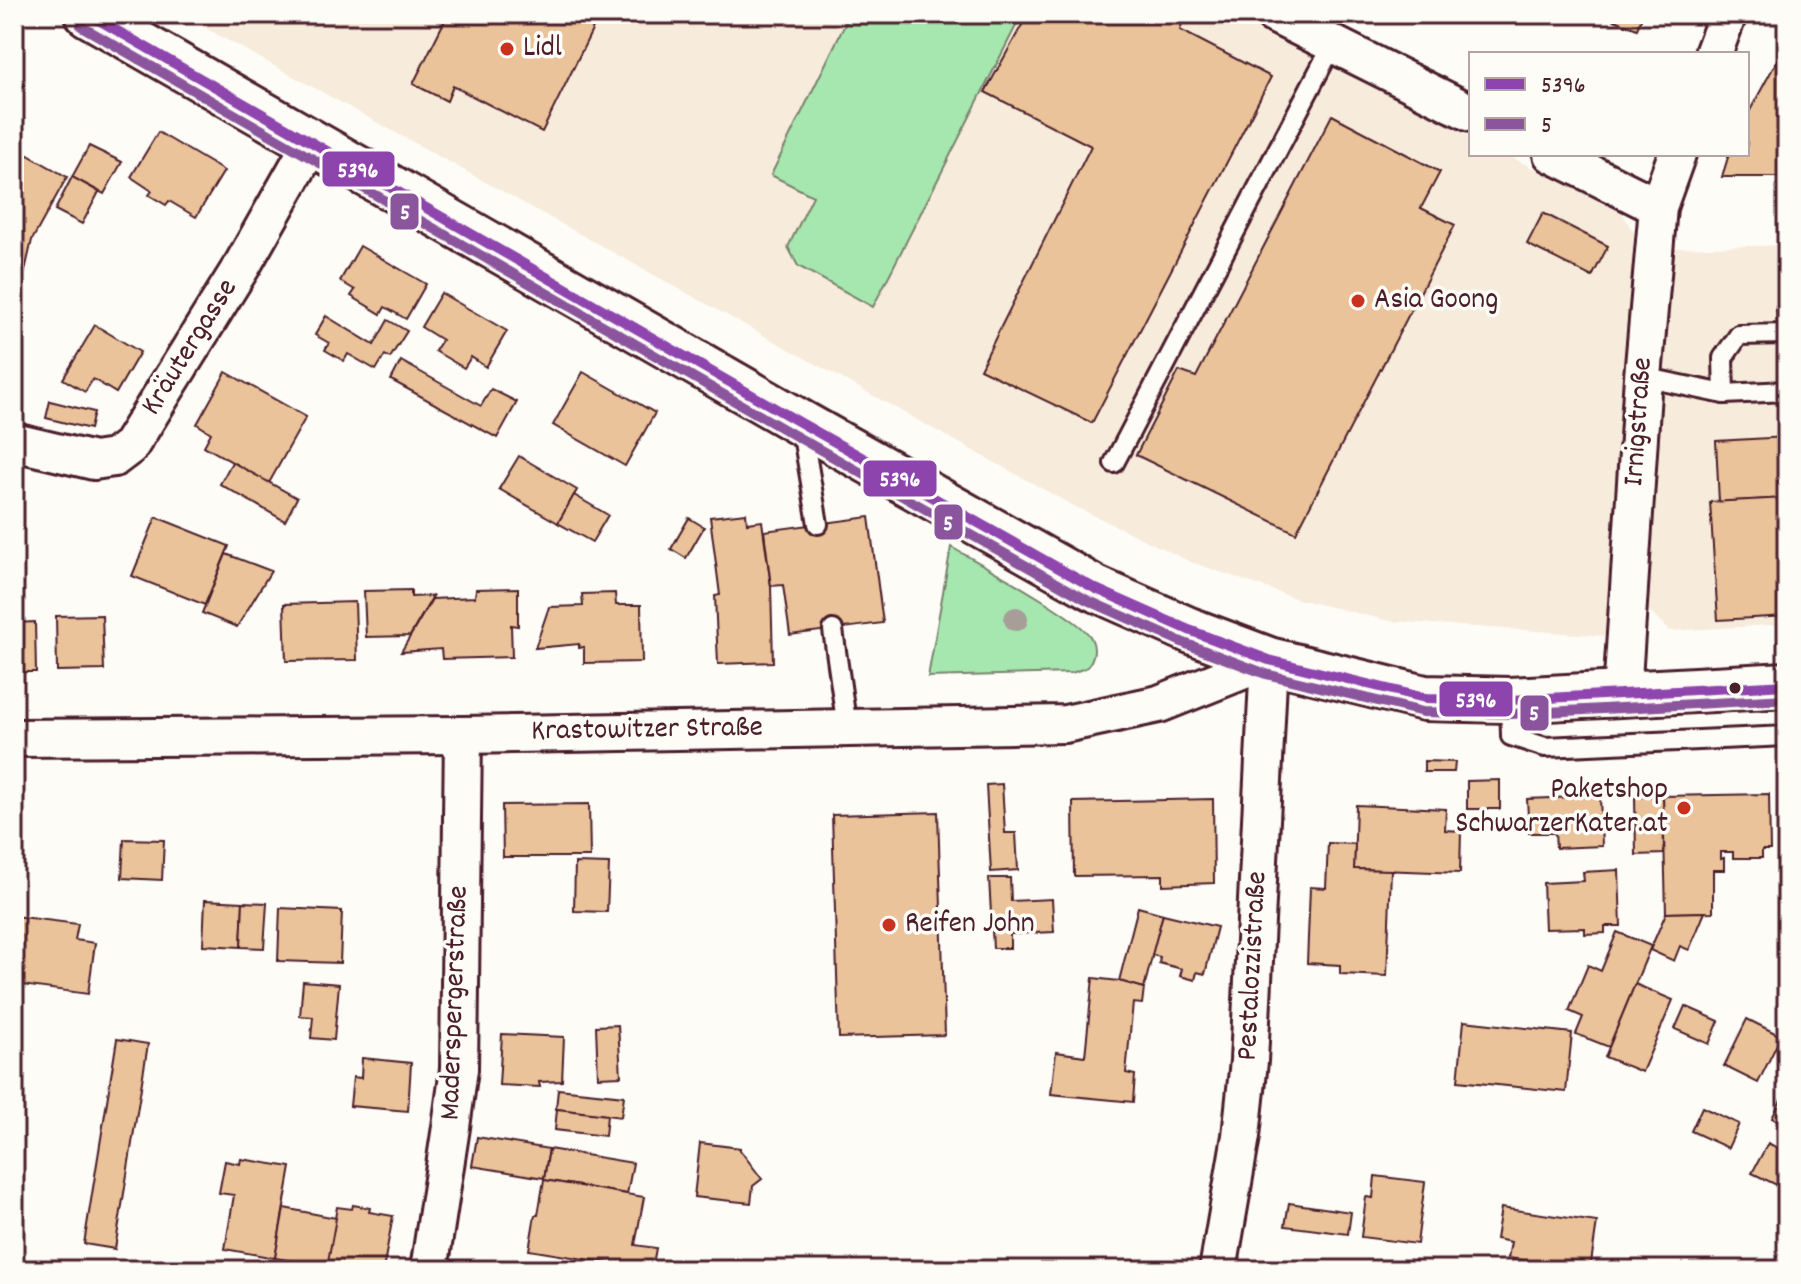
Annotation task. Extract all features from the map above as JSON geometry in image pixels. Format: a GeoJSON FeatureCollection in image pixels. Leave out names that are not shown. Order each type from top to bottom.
{"type":"FeatureCollection","features":[{"type":"Feature","properties":{"kind":"main road"},"geometry":{"type":"LineString","coordinates":[[88,14],[1094,588],[1189,630],[1269,660],[1425,698],[1510,700],[1787,685]]}},
{"type":"Feature","properties":{"kind":"street"},"geometry":{"type":"LineString","coordinates":[[1273,14],[1469,112]]}},
{"type":"Feature","properties":{"kind":"street"},"geometry":{"type":"LineString","coordinates":[[1714,52],[1728,14]]}},
{"type":"Feature","properties":{"kind":"street","name":"Kräutergasse"},"geometry":{"type":"LineString","coordinates":[[14,442],[94,461],[114,458],[130,446],[243,264],[312,142]]}},
{"type":"Feature","properties":{"kind":"street"},"geometry":{"type":"LineString","coordinates":[[1556,156],[1658,207]]}},
{"type":"Feature","properties":{"kind":"street","name":"Irnigstraße"},"geometry":{"type":"LineString","coordinates":[[1622,694],[1643,377],[1658,207],[1676,156]]}},
{"type":"Feature","properties":{"kind":"street","name":"Krastowitzer Straße"},"geometry":{"type":"LineString","coordinates":[[14,738],[463,735],[1065,724],[1159,704],[1269,660]]}},
{"type":"Feature","properties":{"kind":"street","name":"Pestalozzistraße"},"geometry":{"type":"LineString","coordinates":[[1218,1270],[1241,1136],[1249,1061],[1269,660]]}},
{"type":"Feature","properties":{"kind":"street","name":"Maderspergerstraße"},"geometry":{"type":"LineString","coordinates":[[429,1270],[459,1069],[463,735]]}},
{"type":"Feature","properties":{"kind":"lane"},"geometry":{"type":"LineString","coordinates":[[1114,463],[1333,44]]}},
{"type":"Feature","properties":{"kind":"lane"},"geometry":{"type":"LineString","coordinates":[[1724,394],[1723,358],[1739,335],[1787,334]]}},
{"type":"Feature","properties":{"kind":"lane"},"geometry":{"type":"LineString","coordinates":[[1643,377],[1724,394],[1787,391]]}},
{"type":"Feature","properties":{"kind":"lane"},"geometry":{"type":"LineString","coordinates":[[801,423],[818,524]]}},
{"type":"Feature","properties":{"kind":"lane"},"geometry":{"type":"LineString","coordinates":[[833,630],[847,728]]}},
{"type":"Feature","properties":{"kind":"lane"},"geometry":{"type":"LineString","coordinates":[[1510,700],[1511,736],[1545,747],[1787,736]]}},
{"type":"Feature","properties":{"kind":"shaded area"},"geometry":{"type":"Polygon","coordinates":[[[180,14],[1228,14],[1469,136],[1469,156],[1509,156],[1622,213],[1634,233],[1609,636],[1390,621],[1298,599],[1191,562],[1072,505],[180,14]]]}},
{"type":"Feature","properties":{"kind":"shaded area"},"geometry":{"type":"Polygon","coordinates":[[[1787,245],[1787,624],[1670,631],[1648,610],[1670,260],[1674,248],[1787,245]]]}},
{"type":"Feature","properties":{"kind":"green space"},"geometry":{"type":"Polygon","coordinates":[[[850,14],[1022,14],[873,307],[798,266],[788,247],[813,196],[771,175],[850,14]]]}},
{"type":"Feature","properties":{"kind":"green space"},"geometry":{"type":"Polygon","coordinates":[[[951,547],[1069,617],[1083,629],[1094,646],[1088,667],[1072,673],[928,677],[951,547]]]}},
{"type":"Feature","properties":{"kind":"building","name":"Lidl"},"geometry":{"type":"Polygon","coordinates":[[[448,14],[600,14],[542,132],[453,86],[447,101],[413,84],[448,14]]]}},
{"type":"Feature","properties":{"kind":"building"},"geometry":{"type":"Polygon","coordinates":[[[1028,14],[1185,14],[1180,30],[1271,77],[1092,423],[980,369],[1091,146],[985,92],[1028,14]]]}},
{"type":"Feature","properties":{"kind":"building"},"geometry":{"type":"Polygon","coordinates":[[[1599,14],[1643,14],[1637,29],[1599,14]]]}},
{"type":"Feature","properties":{"kind":"building"},"geometry":{"type":"Polygon","coordinates":[[[1787,42],[1787,177],[1722,177],[1728,156],[1749,156],[1749,112],[1787,42]]]}},
{"type":"Feature","properties":{"kind":"building"},"geometry":{"type":"Polygon","coordinates":[[[1332,115],[1440,172],[1421,208],[1455,225],[1296,533],[1136,455],[1179,371],[1196,377],[1332,115]]]}},
{"type":"Feature","properties":{"kind":"building"},"geometry":{"type":"Polygon","coordinates":[[[158,132],[224,171],[196,217],[169,201],[166,205],[149,195],[152,191],[131,177],[158,132]]]}},
{"type":"Feature","properties":{"kind":"building"},"geometry":{"type":"Polygon","coordinates":[[[89,146],[122,162],[104,194],[72,177],[89,146]]]}},
{"type":"Feature","properties":{"kind":"building"},"geometry":{"type":"Polygon","coordinates":[[[14,147],[67,177],[32,240],[14,319],[14,147]]]}},
{"type":"Feature","properties":{"kind":"building"},"geometry":{"type":"Polygon","coordinates":[[[72,177],[99,192],[82,224],[55,210],[72,177]]]}},
{"type":"Feature","properties":{"kind":"building"},"geometry":{"type":"Polygon","coordinates":[[[1543,213],[1608,246],[1592,277],[1527,244],[1543,213]]]}},
{"type":"Feature","properties":{"kind":"building"},"geometry":{"type":"Polygon","coordinates":[[[360,246],[426,284],[406,319],[385,307],[381,314],[351,296],[355,290],[340,281],[360,246]]]}},
{"type":"Feature","properties":{"kind":"building"},"geometry":{"type":"Polygon","coordinates":[[[441,293],[507,331],[486,367],[471,357],[464,368],[435,351],[442,340],[421,327],[441,293]]]}},
{"type":"Feature","properties":{"kind":"building"},"geometry":{"type":"Polygon","coordinates":[[[1776,307],[1787,307],[1787,372],[1780,372],[1776,307]]]}},
{"type":"Feature","properties":{"kind":"building"},"geometry":{"type":"Polygon","coordinates":[[[326,316],[374,345],[388,320],[407,331],[390,358],[385,355],[376,370],[348,354],[344,361],[325,350],[329,343],[315,335],[326,316]]]}},
{"type":"Feature","properties":{"kind":"building"},"geometry":{"type":"Polygon","coordinates":[[[95,325],[140,352],[116,393],[93,379],[85,392],[63,379],[95,325]]]}},
{"type":"Feature","properties":{"kind":"building"},"geometry":{"type":"Polygon","coordinates":[[[401,361],[481,406],[491,389],[517,402],[497,438],[391,380],[401,361]]]}},
{"type":"Feature","properties":{"kind":"building"},"geometry":{"type":"Polygon","coordinates":[[[226,372],[306,417],[269,483],[204,446],[211,433],[197,424],[226,372]]]}},
{"type":"Feature","properties":{"kind":"building"},"geometry":{"type":"Polygon","coordinates":[[[583,372],[655,413],[625,466],[553,425],[583,372]]]}},
{"type":"Feature","properties":{"kind":"building"},"geometry":{"type":"Polygon","coordinates":[[[50,401],[94,412],[90,429],[46,418],[50,401]]]}},
{"type":"Feature","properties":{"kind":"building"},"geometry":{"type":"Polygon","coordinates":[[[1787,437],[1787,498],[1719,502],[1716,441],[1787,437]]]}},
{"type":"Feature","properties":{"kind":"building"},"geometry":{"type":"Polygon","coordinates":[[[519,456],[577,490],[558,523],[499,489],[519,456]]]}},
{"type":"Feature","properties":{"kind":"building"},"geometry":{"type":"Polygon","coordinates":[[[232,462],[297,498],[285,521],[220,484],[232,462]]]}},
{"type":"Feature","properties":{"kind":"building"},"geometry":{"type":"Polygon","coordinates":[[[574,495],[608,515],[592,542],[558,523],[574,495]]]}},
{"type":"Feature","properties":{"kind":"building"},"geometry":{"type":"Polygon","coordinates":[[[1787,498],[1787,616],[1718,620],[1710,502],[1787,498]]]}},
{"type":"Feature","properties":{"kind":"building"},"geometry":{"type":"Polygon","coordinates":[[[746,513],[747,523],[762,521],[771,586],[773,662],[718,664],[715,596],[720,595],[710,517],[746,513]]]}},
{"type":"Feature","properties":{"kind":"building"},"geometry":{"type":"Polygon","coordinates":[[[156,517],[229,546],[205,605],[132,576],[156,517]]]}},
{"type":"Feature","properties":{"kind":"building"},"geometry":{"type":"Polygon","coordinates":[[[869,517],[883,623],[790,635],[783,585],[771,586],[764,531],[869,517]]]}},
{"type":"Feature","properties":{"kind":"building"},"geometry":{"type":"Polygon","coordinates":[[[689,518],[704,527],[686,558],[671,549],[689,518]]]}},
{"type":"Feature","properties":{"kind":"building"},"geometry":{"type":"Polygon","coordinates":[[[226,554],[271,571],[237,627],[202,613],[226,554]]]}},
{"type":"Feature","properties":{"kind":"building"},"geometry":{"type":"Polygon","coordinates":[[[518,588],[518,626],[511,625],[512,657],[442,659],[441,649],[401,652],[432,599],[475,597],[476,589],[518,588]]]}},
{"type":"Feature","properties":{"kind":"building"},"geometry":{"type":"Polygon","coordinates":[[[411,590],[411,597],[433,596],[410,636],[366,637],[364,591],[411,590]]]}},
{"type":"Feature","properties":{"kind":"building"},"geometry":{"type":"Polygon","coordinates":[[[615,593],[616,605],[641,605],[642,662],[584,663],[584,647],[579,648],[579,644],[535,648],[549,607],[583,606],[582,594],[615,593]]]}},
{"type":"Feature","properties":{"kind":"building"},"geometry":{"type":"Polygon","coordinates":[[[355,602],[357,660],[286,661],[284,604],[355,602]]]}},
{"type":"Feature","properties":{"kind":"building"},"geometry":{"type":"Polygon","coordinates":[[[102,615],[104,670],[57,671],[56,616],[102,615]]]}},
{"type":"Feature","properties":{"kind":"building"},"geometry":{"type":"Polygon","coordinates":[[[35,622],[36,672],[14,672],[14,623],[35,622]]]}},
{"type":"Feature","properties":{"kind":"building"},"geometry":{"type":"Polygon","coordinates":[[[1424,761],[1455,762],[1454,772],[1424,772],[1424,761]]]}},
{"type":"Feature","properties":{"kind":"building"},"geometry":{"type":"Polygon","coordinates":[[[1500,780],[1500,809],[1467,809],[1467,781],[1500,780]]]}},
{"type":"Feature","properties":{"kind":"building"},"geometry":{"type":"Polygon","coordinates":[[[1002,784],[1005,833],[1016,833],[1018,870],[991,872],[986,785],[1002,784]]]}},
{"type":"Feature","properties":{"kind":"building"},"geometry":{"type":"Polygon","coordinates":[[[1769,794],[1770,850],[1762,850],[1762,858],[1733,858],[1733,852],[1721,852],[1724,870],[1713,870],[1713,912],[1666,913],[1663,796],[1769,794]]]}},
{"type":"Feature","properties":{"kind":"building"},"geometry":{"type":"Polygon","coordinates":[[[1600,796],[1602,846],[1556,848],[1555,833],[1529,833],[1527,799],[1600,796]]]}},
{"type":"Feature","properties":{"kind":"building"},"geometry":{"type":"Polygon","coordinates":[[[1663,796],[1664,854],[1636,855],[1635,797],[1663,796]]]}},
{"type":"Feature","properties":{"kind":"building"},"geometry":{"type":"Polygon","coordinates":[[[1213,799],[1214,883],[1163,885],[1163,875],[1074,876],[1073,802],[1213,799]]]}},
{"type":"Feature","properties":{"kind":"building"},"geometry":{"type":"Polygon","coordinates":[[[589,804],[590,857],[503,857],[502,805],[589,804]]]}},
{"type":"Feature","properties":{"kind":"building"},"geometry":{"type":"Polygon","coordinates":[[[1356,805],[1446,809],[1445,830],[1461,831],[1460,873],[1354,869],[1356,805]]]}},
{"type":"Feature","properties":{"kind":"building","name":"Reifen John"},"geometry":{"type":"Polygon","coordinates":[[[938,812],[945,1035],[839,1038],[832,815],[938,812]]]}},
{"type":"Feature","properties":{"kind":"building"},"geometry":{"type":"Polygon","coordinates":[[[124,839],[164,840],[162,880],[122,878],[124,839]]]}},
{"type":"Feature","properties":{"kind":"building"},"geometry":{"type":"Polygon","coordinates":[[[1328,843],[1355,844],[1354,869],[1391,870],[1387,976],[1340,974],[1340,965],[1307,963],[1310,887],[1326,888],[1328,843]]]}},
{"type":"Feature","properties":{"kind":"building"},"geometry":{"type":"Polygon","coordinates":[[[575,863],[609,864],[607,912],[574,911],[575,863]]]}},
{"type":"Feature","properties":{"kind":"building"},"geometry":{"type":"Polygon","coordinates":[[[1619,870],[1621,926],[1605,926],[1605,933],[1585,934],[1585,928],[1545,929],[1543,883],[1584,881],[1583,872],[1619,870]]]}},
{"type":"Feature","properties":{"kind":"building"},"geometry":{"type":"Polygon","coordinates":[[[989,878],[1010,878],[1011,901],[1052,899],[1054,932],[1010,934],[1010,948],[993,948],[989,878]]]}},
{"type":"Feature","properties":{"kind":"building"},"geometry":{"type":"Polygon","coordinates":[[[205,900],[243,902],[241,947],[203,945],[205,900]]]}},
{"type":"Feature","properties":{"kind":"building"},"geometry":{"type":"Polygon","coordinates":[[[243,902],[267,903],[264,948],[241,947],[243,902]]]}},
{"type":"Feature","properties":{"kind":"building"},"geometry":{"type":"Polygon","coordinates":[[[1138,907],[1163,914],[1144,988],[1119,981],[1138,907]]]}},
{"type":"Feature","properties":{"kind":"building"},"geometry":{"type":"Polygon","coordinates":[[[280,908],[342,911],[340,963],[278,961],[280,908]]]}},
{"type":"Feature","properties":{"kind":"building"},"geometry":{"type":"Polygon","coordinates":[[[1705,912],[1689,950],[1680,946],[1674,961],[1650,950],[1666,913],[1705,912]]]}},
{"type":"Feature","properties":{"kind":"building"},"geometry":{"type":"Polygon","coordinates":[[[1163,914],[1217,927],[1205,974],[1197,972],[1195,980],[1180,976],[1182,969],[1159,963],[1160,957],[1152,955],[1163,914]]]}},
{"type":"Feature","properties":{"kind":"building"},"geometry":{"type":"Polygon","coordinates":[[[14,916],[78,924],[75,940],[95,943],[88,994],[14,984],[14,916]]]}},
{"type":"Feature","properties":{"kind":"building"},"geometry":{"type":"Polygon","coordinates":[[[1617,932],[1651,946],[1609,1047],[1576,1034],[1583,1017],[1569,1011],[1588,965],[1601,971],[1617,932]]]}},
{"type":"Feature","properties":{"kind":"building"},"geometry":{"type":"Polygon","coordinates":[[[1093,978],[1144,988],[1142,1004],[1133,1003],[1126,1073],[1135,1075],[1133,1102],[1051,1094],[1056,1052],[1085,1056],[1093,978]]]}},
{"type":"Feature","properties":{"kind":"building"},"geometry":{"type":"Polygon","coordinates":[[[303,981],[339,984],[334,1040],[311,1038],[313,1017],[300,1016],[303,981]]]}},
{"type":"Feature","properties":{"kind":"building"},"geometry":{"type":"Polygon","coordinates":[[[1635,984],[1673,1000],[1642,1072],[1605,1057],[1635,984]]]}},
{"type":"Feature","properties":{"kind":"building"},"geometry":{"type":"Polygon","coordinates":[[[1685,1006],[1719,1021],[1709,1044],[1675,1029],[1685,1006]]]}},
{"type":"Feature","properties":{"kind":"building"},"geometry":{"type":"Polygon","coordinates":[[[1747,1019],[1781,1036],[1758,1083],[1724,1066],[1747,1019]]]}},
{"type":"Feature","properties":{"kind":"building"},"geometry":{"type":"Polygon","coordinates":[[[1464,1021],[1572,1033],[1566,1092],[1458,1081],[1464,1021]]]}},
{"type":"Feature","properties":{"kind":"building"},"geometry":{"type":"Polygon","coordinates":[[[618,1025],[621,1076],[598,1077],[596,1026],[618,1025]]]}},
{"type":"Feature","properties":{"kind":"building"},"geometry":{"type":"Polygon","coordinates":[[[502,1034],[564,1037],[562,1081],[539,1082],[540,1087],[499,1085],[502,1034]]]}},
{"type":"Feature","properties":{"kind":"building"},"geometry":{"type":"Polygon","coordinates":[[[117,1039],[148,1044],[115,1249],[84,1244],[117,1039]]]}},
{"type":"Feature","properties":{"kind":"building"},"geometry":{"type":"Polygon","coordinates":[[[362,1058],[411,1063],[408,1111],[350,1106],[353,1077],[361,1078],[362,1058]]]}},
{"type":"Feature","properties":{"kind":"building"},"geometry":{"type":"Polygon","coordinates":[[[1787,1088],[1787,1126],[1772,1118],[1787,1088]]]}},
{"type":"Feature","properties":{"kind":"building"},"geometry":{"type":"Polygon","coordinates":[[[558,1089],[624,1096],[621,1117],[556,1109],[558,1089]]]}},
{"type":"Feature","properties":{"kind":"building"},"geometry":{"type":"Polygon","coordinates":[[[1702,1107],[1739,1124],[1728,1148],[1691,1131],[1702,1107]]]}},
{"type":"Feature","properties":{"kind":"building"},"geometry":{"type":"Polygon","coordinates":[[[557,1109],[607,1115],[605,1136],[555,1130],[557,1109]]]}},
{"type":"Feature","properties":{"kind":"building"},"geometry":{"type":"Polygon","coordinates":[[[477,1137],[549,1149],[544,1178],[472,1166],[477,1137]]]}},
{"type":"Feature","properties":{"kind":"building"},"geometry":{"type":"Polygon","coordinates":[[[700,1143],[740,1148],[762,1179],[753,1186],[751,1203],[694,1197],[700,1143]]]}},
{"type":"Feature","properties":{"kind":"building"},"geometry":{"type":"Polygon","coordinates":[[[1768,1143],[1787,1153],[1787,1190],[1752,1173],[1768,1143]]]}},
{"type":"Feature","properties":{"kind":"building"},"geometry":{"type":"Polygon","coordinates":[[[549,1149],[633,1163],[627,1194],[544,1180],[549,1149]]]}},
{"type":"Feature","properties":{"kind":"building"},"geometry":{"type":"Polygon","coordinates":[[[241,1159],[291,1167],[275,1258],[225,1249],[234,1195],[219,1193],[225,1161],[240,1164],[241,1159]]]}},
{"type":"Feature","properties":{"kind":"building"},"geometry":{"type":"Polygon","coordinates":[[[1375,1176],[1425,1182],[1417,1244],[1361,1237],[1366,1197],[1373,1198],[1375,1176]]]}},
{"type":"Feature","properties":{"kind":"building"},"geometry":{"type":"Polygon","coordinates":[[[544,1180],[644,1197],[635,1245],[656,1248],[652,1270],[529,1250],[544,1180]]]}},
{"type":"Feature","properties":{"kind":"building"},"geometry":{"type":"Polygon","coordinates":[[[1289,1203],[1351,1212],[1348,1234],[1285,1226],[1289,1203]]]}},
{"type":"Feature","properties":{"kind":"building"},"geometry":{"type":"Polygon","coordinates":[[[353,1205],[370,1208],[369,1212],[393,1216],[383,1270],[327,1264],[337,1207],[352,1209],[353,1205]]]}},
{"type":"Feature","properties":{"kind":"building"},"geometry":{"type":"Polygon","coordinates":[[[284,1208],[336,1218],[327,1267],[275,1258],[284,1208]]]}},
{"type":"Feature","properties":{"kind":"building"},"geometry":{"type":"Polygon","coordinates":[[[1501,1208],[1597,1222],[1590,1270],[1508,1258],[1511,1242],[1496,1239],[1501,1208]]]}},
{"type":"Feature","properties":{"kind":"transit line","name":"5396"},"geometry":{"type":"LineString","coordinates":[[88,14],[1094,588],[1189,630],[1269,660],[1425,698],[1510,700],[1787,685]]}},
{"type":"Feature","properties":{"kind":"transit line","name":"5"},"geometry":{"type":"LineString","coordinates":[[81,26],[1087,600],[1184,643],[1266,674],[1423,712],[1511,714],[1787,699]]}},
{"type":"Feature","properties":{"kind":"place","name":"Lidl"},"geometry":{"type":"Point","coordinates":[507,49]}},
{"type":"Feature","properties":{"kind":"place","name":"Asia Goong"},"geometry":{"type":"Point","coordinates":[1358,301]}},
{"type":"Feature","properties":{"kind":"place","name":"Paketshop SchwarzerKater.at"},"geometry":{"type":"Point","coordinates":[1684,808]}},
{"type":"Feature","properties":{"kind":"place","name":"Reifen John"},"geometry":{"type":"Point","coordinates":[889,925]}}]}
